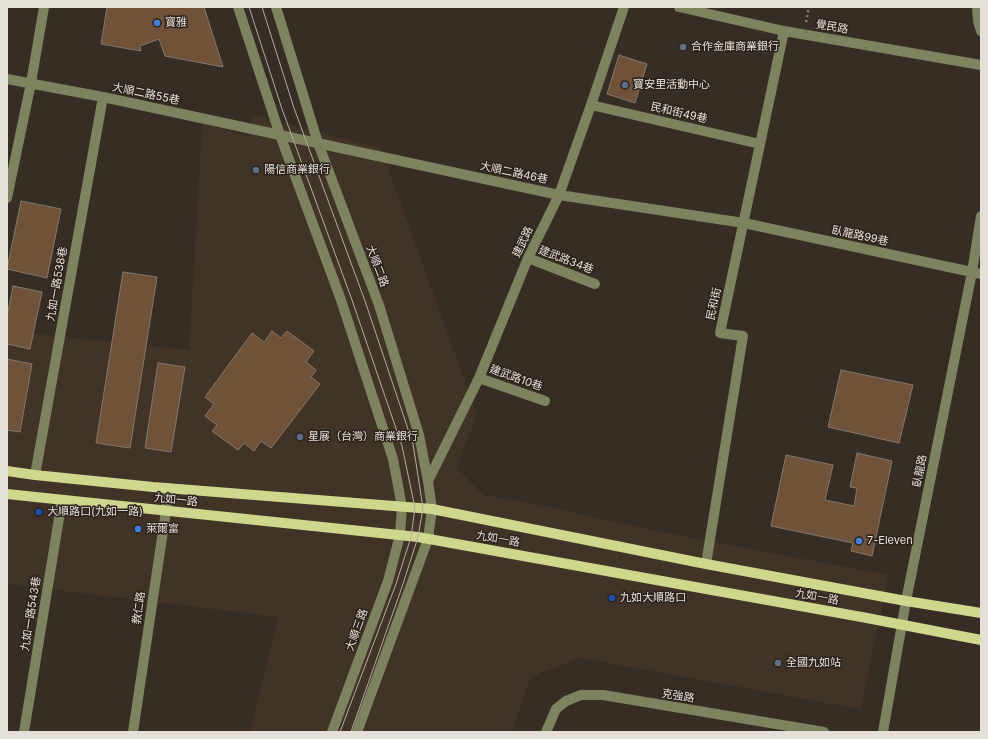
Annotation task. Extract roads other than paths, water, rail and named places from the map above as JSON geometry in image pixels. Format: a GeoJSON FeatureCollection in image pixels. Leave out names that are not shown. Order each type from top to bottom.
{"type":"FeatureCollection","features":[{"type":"Feature","properties":{"kind":"main road","name":"九如一路"},"geometry":{"type":"LineString","coordinates":[[7,471],[168,488],[432,509],[706,564],[981,614]]}},
{"type":"Feature","properties":{"kind":"main road","name":"九如一路"},"geometry":{"type":"LineString","coordinates":[[7,494],[428,539],[981,640]]}},
{"type":"Feature","properties":{"kind":"street"},"geometry":{"type":"LineString","coordinates":[[7,198],[31,83],[44,7]]}},
{"type":"Feature","properties":{"kind":"street"},"geometry":{"type":"LineString","coordinates":[[238,7],[280,135],[340,300],[393,459],[402,507],[400,535]]}},
{"type":"Feature","properties":{"kind":"street","name":"大順二路"},"geometry":{"type":"LineString","coordinates":[[276,7],[318,143],[379,305],[420,435],[432,509],[428,539]]}},
{"type":"Feature","properties":{"kind":"street","name":"建武路"},"geometry":{"type":"LineString","coordinates":[[428,481],[479,378],[528,258],[559,195],[624,7]]}},
{"type":"Feature","properties":{"kind":"street","name":"覺民路"},"geometry":{"type":"LineString","coordinates":[[679,7],[784,31],[981,65]]}},
{"type":"Feature","properties":{"kind":"street"},"geometry":{"type":"LineString","coordinates":[[977,7],[978,21],[981,32]]}},
{"type":"Feature","properties":{"kind":"street","name":"民和街"},"geometry":{"type":"LineString","coordinates":[[706,564],[743,336],[720,333],[784,31]]}},
{"type":"Feature","properties":{"kind":"street","name":"大順二路55巷"},"geometry":{"type":"LineString","coordinates":[[7,79],[103,97],[280,135]]}},
{"type":"Feature","properties":{"kind":"street","name":"九如一路538巷"},"geometry":{"type":"LineString","coordinates":[[35,475],[103,97]]}},
{"type":"Feature","properties":{"kind":"street","name":"民和街49巷"},"geometry":{"type":"LineString","coordinates":[[591,105],[760,144]]}},
{"type":"Feature","properties":{"kind":"street","name":"大順二路46巷"},"geometry":{"type":"LineString","coordinates":[[280,135],[559,195],[744,223]]}},
{"type":"Feature","properties":{"kind":"street","name":"臥龍路"},"geometry":{"type":"LineString","coordinates":[[883,732],[906,601],[976,273],[981,216]]}},
{"type":"Feature","properties":{"kind":"street","name":"臥龍路99巷"},"geometry":{"type":"LineString","coordinates":[[744,223],[976,273]]}},
{"type":"Feature","properties":{"kind":"street","name":"建武路34巷"},"geometry":{"type":"LineString","coordinates":[[528,258],[595,284]]}},
{"type":"Feature","properties":{"kind":"street","name":"建武路10巷"},"geometry":{"type":"LineString","coordinates":[[479,378],[545,401]]}},
{"type":"Feature","properties":{"kind":"street","name":"教仁路"},"geometry":{"type":"LineString","coordinates":[[133,732],[166,511],[168,488]]}},
{"type":"Feature","properties":{"kind":"street","name":"九如一路543巷"},"geometry":{"type":"LineString","coordinates":[[24,732],[62,500]]}},
{"type":"Feature","properties":{"kind":"street","name":"大順三路"},"geometry":{"type":"LineString","coordinates":[[332,732],[388,581],[400,535]]}},
{"type":"Feature","properties":{"kind":"street"},"geometry":{"type":"LineString","coordinates":[[357,732],[428,539]]}},
{"type":"Feature","properties":{"kind":"street","name":"克強路"},"geometry":{"type":"LineString","coordinates":[[546,732],[556,709],[566,701],[581,695],[603,695],[824,732]]}},
{"type":"Feature","properties":{"kind":"tram line"},"geometry":{"type":"LineString","coordinates":[[249,7],[282,109],[352,300],[402,446],[415,508],[411,537],[396,584],[340,732]]}},
{"type":"Feature","properties":{"kind":"tram line"},"geometry":{"type":"LineString","coordinates":[[262,7],[294,108],[365,301],[413,444],[423,508],[418,537],[402,587],[351,732]]}},
{"type":"Feature","properties":{"kind":"place","name":"寶雅"},"geometry":{"type":"Point","coordinates":[157,23]}},
{"type":"Feature","properties":{"kind":"place","name":"合作金庫商業銀行"},"geometry":{"type":"Point","coordinates":[683,47]}},
{"type":"Feature","properties":{"kind":"place","name":"寶安里活動中心"},"geometry":{"type":"Point","coordinates":[625,85]}},
{"type":"Feature","properties":{"kind":"place","name":"陽信商業銀行"},"geometry":{"type":"Point","coordinates":[256,170]}},
{"type":"Feature","properties":{"kind":"place","name":"星展（台灣）商業銀行"},"geometry":{"type":"Point","coordinates":[300,437]}},
{"type":"Feature","properties":{"kind":"place","name":"大順路口(九如一路)"},"geometry":{"type":"Point","coordinates":[39,512]}},
{"type":"Feature","properties":{"kind":"place","name":"萊爾富"},"geometry":{"type":"Point","coordinates":[138,529]}},
{"type":"Feature","properties":{"kind":"place","name":"7-Eleven"},"geometry":{"type":"Point","coordinates":[859,541]}},
{"type":"Feature","properties":{"kind":"place","name":"九如大順路口"},"geometry":{"type":"Point","coordinates":[612,598]}},
{"type":"Feature","properties":{"kind":"place","name":"全國九如站"},"geometry":{"type":"Point","coordinates":[778,663]}}]}
